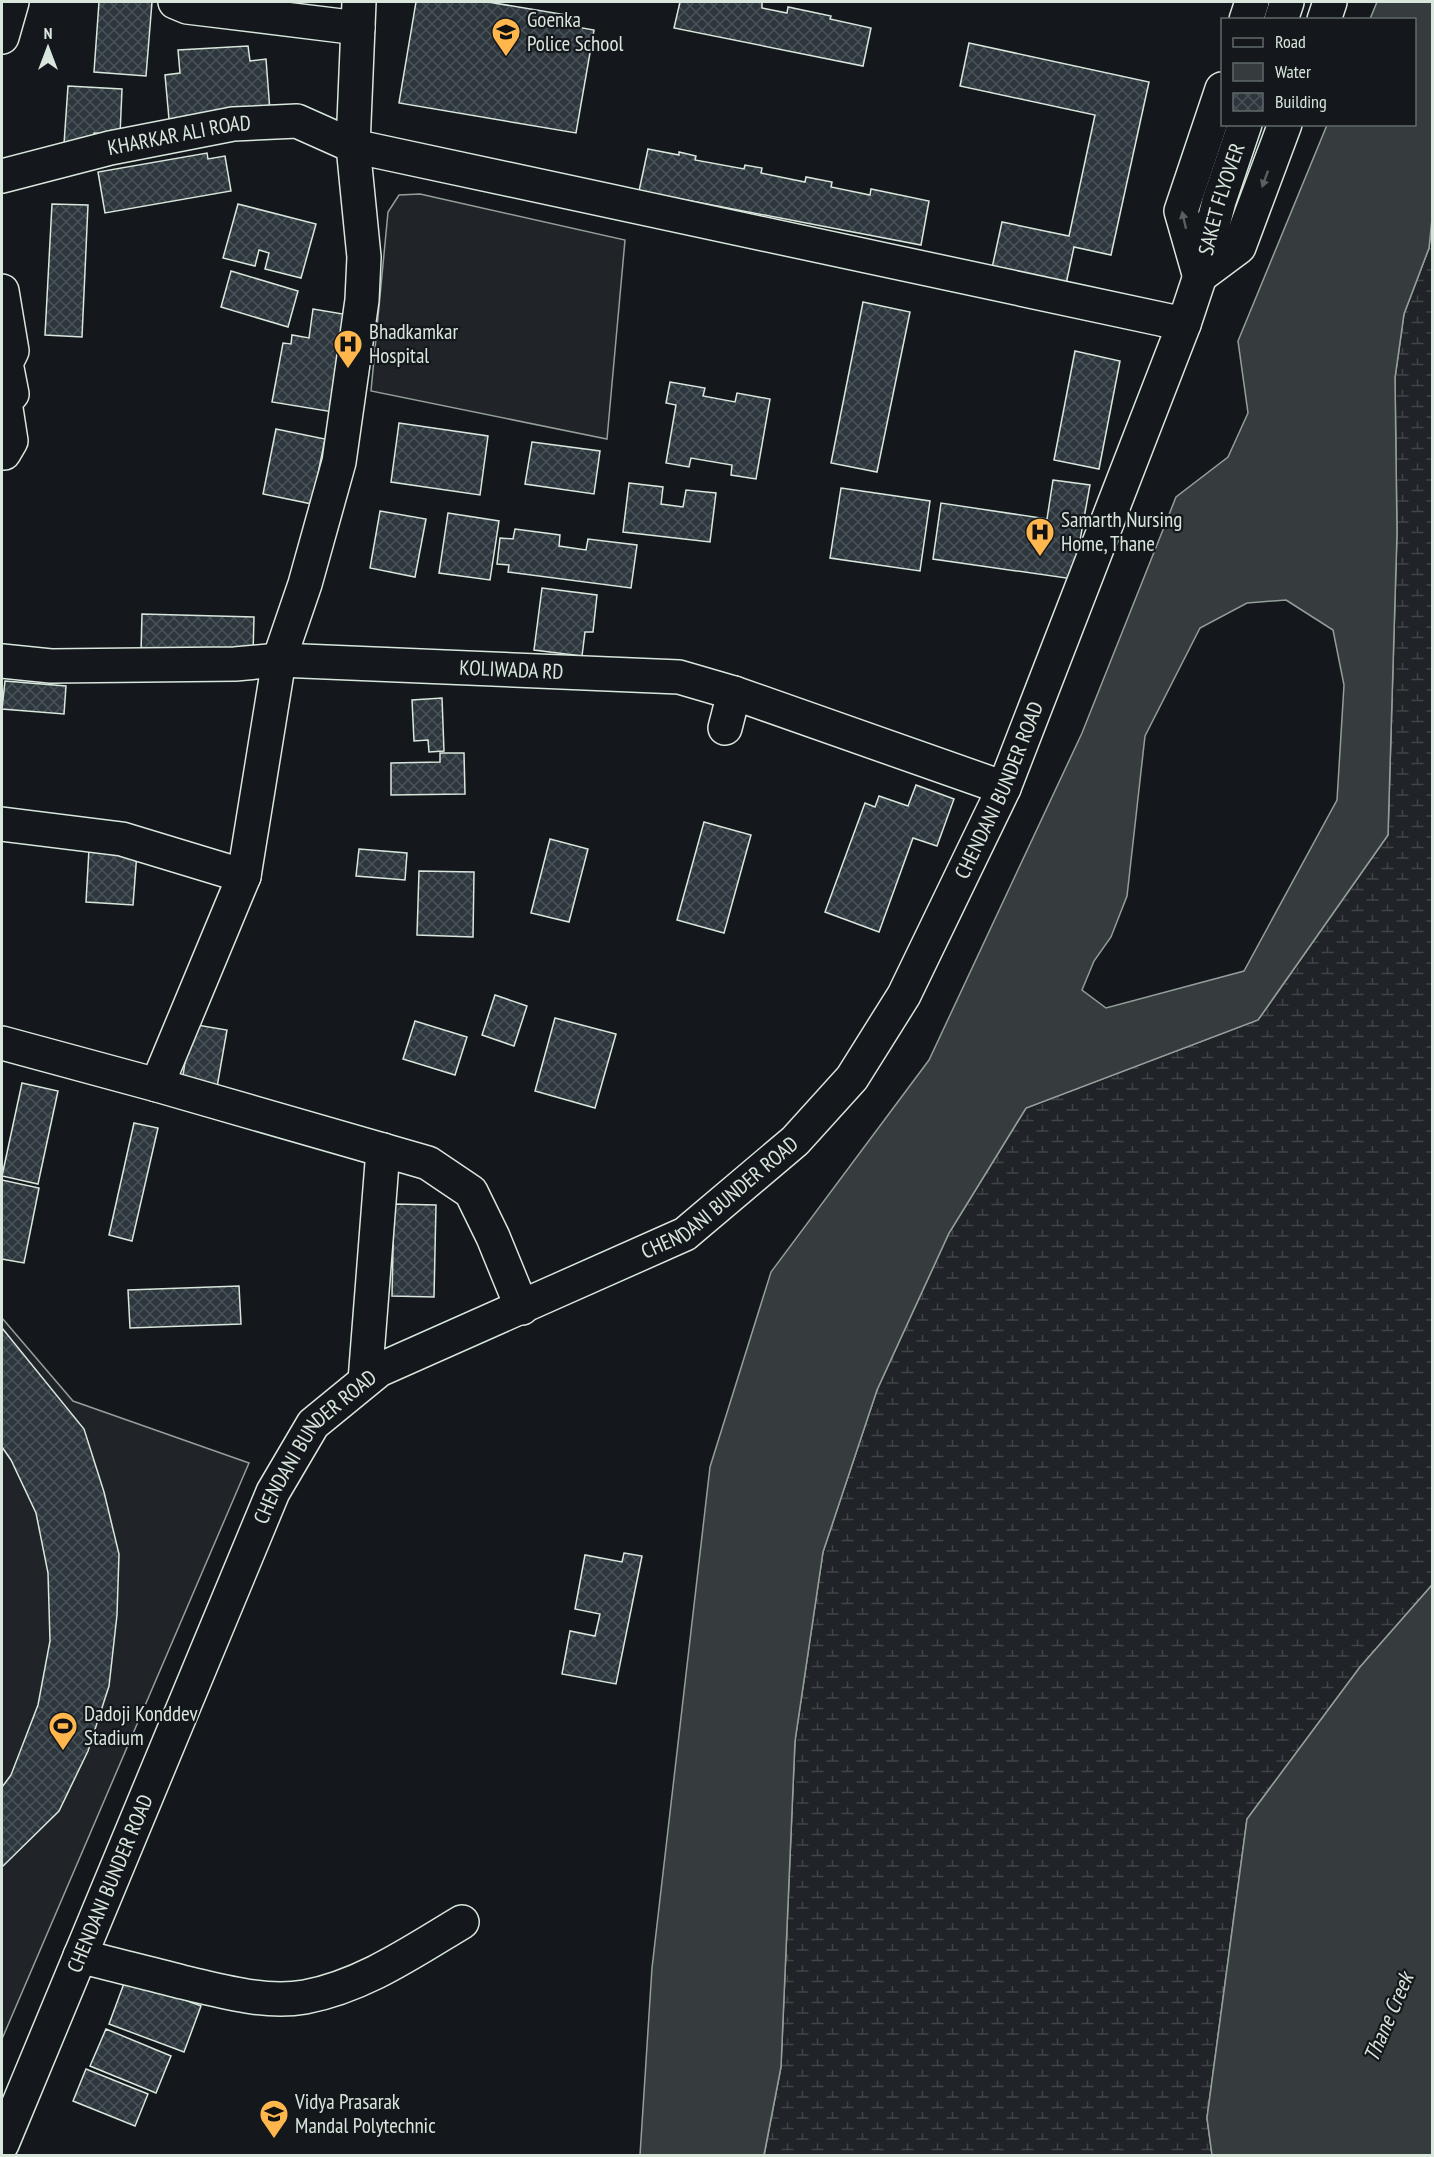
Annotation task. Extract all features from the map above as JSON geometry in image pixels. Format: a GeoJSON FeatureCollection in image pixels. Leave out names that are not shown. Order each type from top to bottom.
{"type":"FeatureCollection","features":[{"type":"Feature","properties":{"kind":"street"},"geometry":{"type":"LineString","coordinates":[[2,37],[12,2]]}},
{"type":"Feature","properties":{"kind":"street"},"geometry":{"type":"LineString","coordinates":[[157,1085],[244,876],[279,660],[305,584],[336,473],[362,300],[364,257],[353,146],[358,14],[187,7],[175,2]]}},
{"type":"Feature","properties":{"kind":"street"},"geometry":{"type":"LineString","coordinates":[[1247,18],[1252,2]]}},
{"type":"Feature","properties":{"kind":"street"},"geometry":{"type":"LineString","coordinates":[[1282,18],[1287,2]]}},
{"type":"Feature","properties":{"kind":"street"},"geometry":{"type":"LineString","coordinates":[[1325,18],[1330,2]]}},
{"type":"Feature","properties":{"kind":"street"},"geometry":{"type":"LineString","coordinates":[[1221,91],[1181,211],[1200,276],[1239,248],[1284,126]]}},
{"type":"Feature","properties":{"kind":"street","name":"KHARKAR ALI ROAD"},"geometry":{"type":"LineString","coordinates":[[2,176],[110,148],[233,124],[297,121],[353,146],[1184,324]]}},
{"type":"Feature","properties":{"kind":"street","name":"SAKET FLYOVER"},"geometry":{"type":"LineString","coordinates":[[1200,276],[1219,201],[1244,126]]}},
{"type":"Feature","properties":{"kind":"street","name":"CHENDANI BUNDER ROAD"},"geometry":{"type":"LineString","coordinates":[[2,2144],[273,1492],[313,1424],[379,1370],[685,1234],[795,1141],[852,1078],[904,995],[1004,788],[1184,324],[1200,276]]}},
{"type":"Feature","properties":{"kind":"street"},"geometry":{"type":"LineString","coordinates":[[2,291],[12,351],[4,363],[12,394],[5,402],[11,441],[2,453]]}},
{"type":"Feature","properties":{"kind":"street","name":"KOLIWADA RD"},"geometry":{"type":"LineString","coordinates":[[2,661],[51,666],[236,664],[279,660],[679,676],[734,693],[1004,788]]}},
{"type":"Feature","properties":{"kind":"street"},"geometry":{"type":"LineString","coordinates":[[725,728],[734,693]]}},
{"type":"Feature","properties":{"kind":"street"},"geometry":{"type":"LineString","coordinates":[[2,824],[122,839],[244,876]]}},
{"type":"Feature","properties":{"kind":"street"},"geometry":{"type":"LineString","coordinates":[[2,1043],[428,1163],[471,1192],[493,1237],[522,1308]]}},
{"type":"Feature","properties":{"kind":"street"},"geometry":{"type":"LineString","coordinates":[[365,1381],[383,1150]]}},
{"type":"Feature","properties":{"kind":"street"},"geometry":{"type":"LineString","coordinates":[[80,1956],[233,1994],[271,1999],[304,1997],[339,1987],[379,1971],[462,1922]]}},
{"type":"Feature","properties":{"kind":"green space"},"geometry":{"type":"Polygon","coordinates":[[[420,194],[625,240],[607,439],[371,391],[388,212],[399,195],[420,194]]]}},
{"type":"Feature","properties":{"kind":"green space"},"geometry":{"type":"Polygon","coordinates":[[[1432,219],[1432,1585],[1360,1667],[1247,1819],[1207,2118],[1212,2155],[764,2156],[781,2067],[795,1741],[823,1552],[877,1390],[949,1233],[1026,1108],[1258,1020],[1388,835],[1397,533],[1395,378],[1404,314],[1429,248],[1432,219]]]}},
{"type":"Feature","properties":{"kind":"green space","name":"Dadoji Konddev Stadium"},"geometry":{"type":"Polygon","coordinates":[[[2,1318],[73,1401],[249,1463],[2,2039],[2,1318]]]}},
{"type":"Feature","properties":{"kind":"water"},"geometry":{"type":"Polygon","coordinates":[[[1377,2],[1432,2],[1432,219],[1429,248],[1404,314],[1395,378],[1397,533],[1388,835],[1258,1020],[1026,1108],[949,1233],[877,1390],[823,1552],[795,1741],[781,2067],[764,2155],[640,2155],[652,1968],[710,1467],[771,1272],[929,1060],[1082,733],[1176,497],[1228,457],[1248,413],[1238,341],[1327,126],[1416,126],[1416,18],[1370,18],[1377,2]],[[1286,600],[1247,603],[1200,628],[1145,736],[1127,896],[1111,937],[1094,961],[1082,990],[1106,1008],[1244,971],[1337,800],[1344,685],[1333,630],[1286,600]]]}},
{"type":"Feature","properties":{"kind":"water","name":"Thane Creek"},"geometry":{"type":"Polygon","coordinates":[[[1432,1585],[1432,2155],[1212,2155],[1207,2118],[1247,1819],[1360,1667],[1432,1585]]]}},
{"type":"Feature","properties":{"kind":"building"},"geometry":{"type":"Polygon","coordinates":[[[99,2],[152,2],[146,76],[94,72],[99,2]]]}},
{"type":"Feature","properties":{"kind":"building"},"geometry":{"type":"Polygon","coordinates":[[[416,2],[488,2],[573,16],[571,26],[594,30],[576,133],[399,103],[416,2]]]}},
{"type":"Feature","properties":{"kind":"building"},"geometry":{"type":"Polygon","coordinates":[[[680,2],[762,2],[762,8],[787,13],[788,7],[831,16],[830,19],[871,28],[863,66],[674,28],[680,2]]]}},
{"type":"Feature","properties":{"kind":"building"},"geometry":{"type":"Polygon","coordinates":[[[969,43],[1149,82],[1111,255],[1074,247],[1066,284],[992,268],[1002,222],[1069,236],[1095,115],[960,86],[969,43]]]}},
{"type":"Feature","properties":{"kind":"building"},"geometry":{"type":"Polygon","coordinates":[[[248,46],[250,61],[266,59],[270,111],[169,119],[165,75],[180,73],[178,50],[248,46]]]}},
{"type":"Feature","properties":{"kind":"building"},"geometry":{"type":"Polygon","coordinates":[[[68,86],[122,89],[120,135],[94,133],[93,146],[64,144],[68,86]]]}},
{"type":"Feature","properties":{"kind":"building"},"geometry":{"type":"Polygon","coordinates":[[[648,149],[679,155],[679,152],[696,156],[695,160],[744,169],[745,165],[762,168],[761,173],[805,182],[806,177],[832,182],[831,187],[870,195],[871,189],[929,201],[921,245],[639,191],[648,149]]]}},
{"type":"Feature","properties":{"kind":"building"},"geometry":{"type":"Polygon","coordinates":[[[207,153],[208,159],[225,156],[231,191],[105,213],[98,172],[207,153]]]}},
{"type":"Feature","properties":{"kind":"building"},"geometry":{"type":"Polygon","coordinates":[[[52,204],[88,205],[82,337],[45,335],[52,204]]]}},
{"type":"Feature","properties":{"kind":"building"},"geometry":{"type":"Polygon","coordinates":[[[238,204],[316,224],[301,278],[265,269],[269,253],[259,250],[255,266],[223,258],[238,204]]]}},
{"type":"Feature","properties":{"kind":"building"},"geometry":{"type":"Polygon","coordinates":[[[231,271],[298,291],[288,327],[221,307],[231,271]]]}},
{"type":"Feature","properties":{"kind":"building"},"geometry":{"type":"Polygon","coordinates":[[[863,302],[910,312],[877,472],[831,463],[863,302]]]}},
{"type":"Feature","properties":{"kind":"building"},"geometry":{"type":"Polygon","coordinates":[[[313,309],[349,315],[333,412],[272,402],[283,343],[291,344],[292,335],[309,338],[313,309]]]}},
{"type":"Feature","properties":{"kind":"building"},"geometry":{"type":"Polygon","coordinates":[[[1075,351],[1120,361],[1099,469],[1054,460],[1075,351]]]}},
{"type":"Feature","properties":{"kind":"building"},"geometry":{"type":"Polygon","coordinates":[[[670,382],[705,388],[703,396],[735,402],[737,393],[770,399],[756,479],[731,475],[732,465],[691,458],[689,467],[666,463],[676,405],[666,403],[670,382]]]}},
{"type":"Feature","properties":{"kind":"building"},"geometry":{"type":"Polygon","coordinates":[[[399,423],[488,436],[480,495],[391,482],[399,423]]]}},
{"type":"Feature","properties":{"kind":"building"},"geometry":{"type":"Polygon","coordinates":[[[276,429],[325,439],[312,504],[263,494],[276,429]]]}},
{"type":"Feature","properties":{"kind":"building"},"geometry":{"type":"Polygon","coordinates":[[[532,442],[600,451],[594,494],[525,484],[532,442]]]}},
{"type":"Feature","properties":{"kind":"building"},"geometry":{"type":"Polygon","coordinates":[[[1053,480],[1090,485],[1073,579],[933,559],[941,503],[1047,519],[1053,480]]]}},
{"type":"Feature","properties":{"kind":"building"},"geometry":{"type":"Polygon","coordinates":[[[629,483],[663,487],[661,504],[683,507],[686,490],[716,493],[710,542],[623,532],[629,483]]]}},
{"type":"Feature","properties":{"kind":"building"},"geometry":{"type":"Polygon","coordinates":[[[841,488],[930,501],[920,571],[830,558],[841,488]]]}},
{"type":"Feature","properties":{"kind":"building"},"geometry":{"type":"Polygon","coordinates":[[[380,511],[426,519],[415,577],[370,568],[380,511]]]}},
{"type":"Feature","properties":{"kind":"building"},"geometry":{"type":"Polygon","coordinates":[[[448,513],[499,521],[490,580],[439,573],[448,513]]]}},
{"type":"Feature","properties":{"kind":"building"},"geometry":{"type":"Polygon","coordinates":[[[515,529],[560,535],[559,546],[586,550],[588,539],[637,545],[631,588],[508,572],[509,565],[497,564],[500,538],[513,539],[515,529]]]}},
{"type":"Feature","properties":{"kind":"building"},"geometry":{"type":"Polygon","coordinates":[[[542,588],[597,595],[593,632],[585,632],[582,656],[534,650],[542,588]]]}},
{"type":"Feature","properties":{"kind":"building"},"geometry":{"type":"Polygon","coordinates":[[[142,614],[254,617],[253,654],[141,652],[142,614]]]}},
{"type":"Feature","properties":{"kind":"building"},"geometry":{"type":"Polygon","coordinates":[[[5,681],[66,686],[64,714],[2,709],[5,681]]]}},
{"type":"Feature","properties":{"kind":"building"},"geometry":{"type":"Polygon","coordinates":[[[442,698],[444,751],[429,752],[428,740],[414,741],[412,700],[442,698]]]}},
{"type":"Feature","properties":{"kind":"building"},"geometry":{"type":"Polygon","coordinates":[[[440,753],[464,753],[465,794],[391,795],[391,763],[440,762],[440,753]]]}},
{"type":"Feature","properties":{"kind":"building"},"geometry":{"type":"Polygon","coordinates":[[[916,785],[954,799],[937,846],[913,838],[879,932],[825,912],[865,803],[875,807],[879,796],[908,806],[916,785]]]}},
{"type":"Feature","properties":{"kind":"building"},"geometry":{"type":"Polygon","coordinates":[[[704,822],[751,835],[724,933],[677,920],[704,822]]]}},
{"type":"Feature","properties":{"kind":"building"},"geometry":{"type":"Polygon","coordinates":[[[550,839],[588,849],[569,922],[531,913],[550,839]]]}},
{"type":"Feature","properties":{"kind":"building"},"geometry":{"type":"Polygon","coordinates":[[[89,849],[137,852],[133,905],[86,902],[89,849]]]}},
{"type":"Feature","properties":{"kind":"building"},"geometry":{"type":"Polygon","coordinates":[[[359,849],[407,853],[405,880],[356,876],[359,849]]]}},
{"type":"Feature","properties":{"kind":"building"},"geometry":{"type":"Polygon","coordinates":[[[419,871],[474,872],[473,937],[417,935],[419,871]]]}},
{"type":"Feature","properties":{"kind":"building"},"geometry":{"type":"Polygon","coordinates":[[[495,995],[527,1006],[514,1046],[482,1035],[495,995]]]}},
{"type":"Feature","properties":{"kind":"building"},"geometry":{"type":"Polygon","coordinates":[[[555,1018],[616,1034],[595,1108],[535,1091],[555,1018]]]}},
{"type":"Feature","properties":{"kind":"building"},"geometry":{"type":"Polygon","coordinates":[[[415,1021],[467,1037],[455,1075],[403,1059],[415,1021]]]}},
{"type":"Feature","properties":{"kind":"building"},"geometry":{"type":"Polygon","coordinates":[[[191,1024],[227,1030],[216,1093],[181,1088],[191,1024]]]}},
{"type":"Feature","properties":{"kind":"building"},"geometry":{"type":"Polygon","coordinates":[[[22,1083],[58,1091],[38,1184],[2,1176],[22,1083]]]}},
{"type":"Feature","properties":{"kind":"building"},"geometry":{"type":"Polygon","coordinates":[[[134,1123],[158,1128],[132,1241],[109,1235],[134,1123]]]}},
{"type":"Feature","properties":{"kind":"building"},"geometry":{"type":"Polygon","coordinates":[[[2,1180],[39,1188],[24,1263],[2,1259],[2,1180]]]}},
{"type":"Feature","properties":{"kind":"building"},"geometry":{"type":"Polygon","coordinates":[[[394,1204],[436,1205],[434,1297],[392,1296],[394,1204]]]}},
{"type":"Feature","properties":{"kind":"building"},"geometry":{"type":"Polygon","coordinates":[[[239,1286],[241,1324],[130,1328],[128,1290],[239,1286]]]}},
{"type":"Feature","properties":{"kind":"building"},"geometry":{"type":"Polygon","coordinates":[[[2,1328],[84,1429],[104,1492],[119,1554],[117,1615],[109,1686],[88,1751],[59,1811],[2,1867],[2,1787],[11,1775],[38,1705],[50,1641],[48,1573],[36,1513],[11,1460],[2,1447],[2,1328]]]}},
{"type":"Feature","properties":{"kind":"building"},"geometry":{"type":"Polygon","coordinates":[[[624,1553],[642,1556],[616,1684],[562,1674],[570,1631],[595,1636],[600,1614],[575,1609],[585,1555],[622,1562],[624,1553]]]}},
{"type":"Feature","properties":{"kind":"building"},"geometry":{"type":"Polygon","coordinates":[[[126,1978],[201,2006],[184,2052],[109,2024],[126,1978]]]}},
{"type":"Feature","properties":{"kind":"building"},"geometry":{"type":"Polygon","coordinates":[[[106,2029],[171,2056],[156,2093],[90,2066],[106,2029]]]}},
{"type":"Feature","properties":{"kind":"building"},"geometry":{"type":"Polygon","coordinates":[[[86,2069],[148,2094],[135,2126],[73,2101],[86,2069]]]}},
{"type":"Feature","properties":{"kind":"place","name":"Goenka Police School"},"geometry":{"type":"Point","coordinates":[506,58]}},
{"type":"Feature","properties":{"kind":"place","name":"Bhadkamkar Hospital"},"geometry":{"type":"Point","coordinates":[348,370]}},
{"type":"Feature","properties":{"kind":"place","name":"Samarth Nursing Home, Thane"},"geometry":{"type":"Point","coordinates":[1040,558]}},
{"type":"Feature","properties":{"kind":"place","name":"Dadoji Konddev Stadium"},"geometry":{"type":"Point","coordinates":[63,1752]}},
{"type":"Feature","properties":{"kind":"place","name":"Vidya Prasarak Mandal Polytechnic"},"geometry":{"type":"Point","coordinates":[274,2140]}}]}
